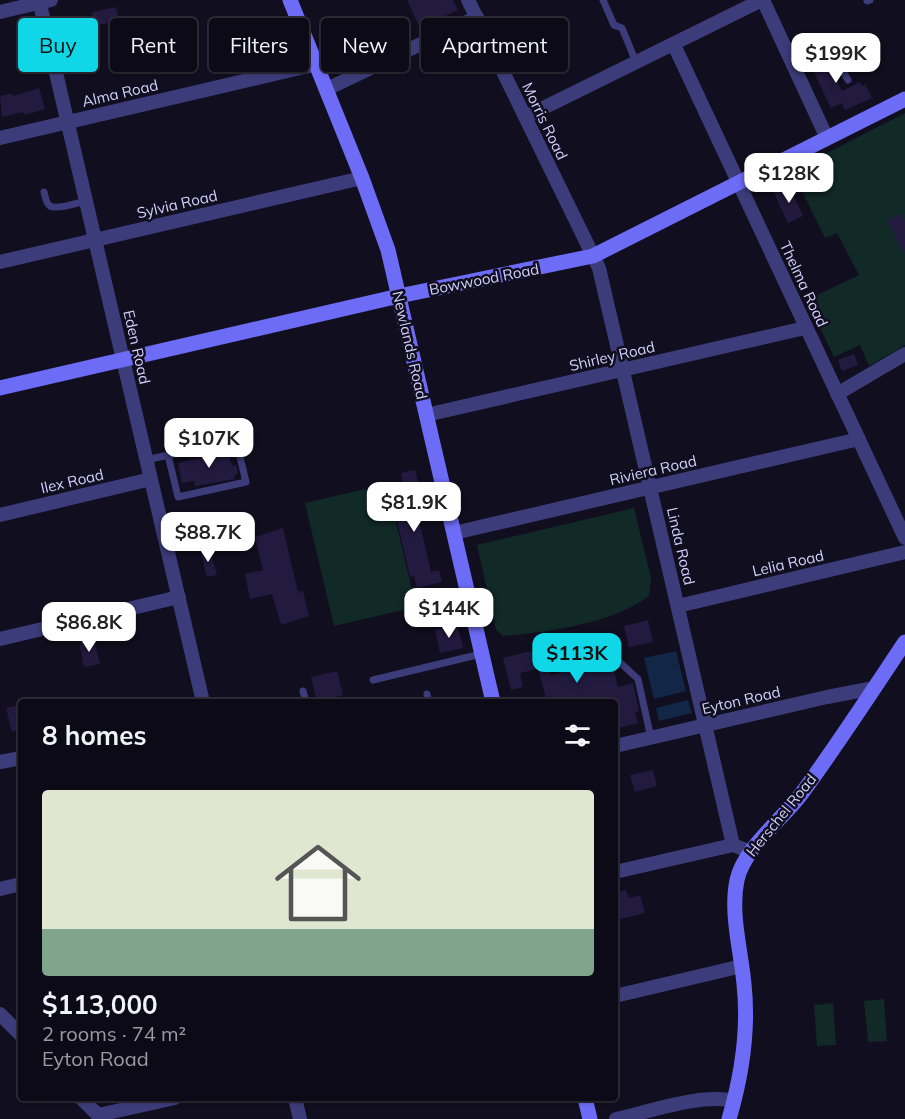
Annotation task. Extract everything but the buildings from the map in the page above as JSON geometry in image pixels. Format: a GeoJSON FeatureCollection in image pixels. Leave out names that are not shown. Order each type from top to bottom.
{"type":"FeatureCollection","features":[{"type":"Feature","properties":{"kind":"street"},"geometry":{"type":"LineString","coordinates":[[525,117],[763,0],[827,138]]}},
{"type":"Feature","properties":{"kind":"street"},"geometry":{"type":"LineString","coordinates":[[0,12],[43,1]]}},
{"type":"Feature","properties":{"kind":"street","name":"Eden Road"},"geometry":{"type":"LineString","coordinates":[[43,1],[67,123],[202,699]]}},
{"type":"Feature","properties":{"kind":"street","name":"Newlands Road"},"geometry":{"type":"LineString","coordinates":[[293,1],[381,227],[492,699]]}},
{"type":"Feature","properties":{"kind":"street","name":"Morris Road"},"geometry":{"type":"LineString","coordinates":[[470,1],[593,256]]}},
{"type":"Feature","properties":{"kind":"street"},"geometry":{"type":"LineString","coordinates":[[327,89],[477,17]]}},
{"type":"Feature","properties":{"kind":"street","name":"Thelma Road"},"geometry":{"type":"LineString","coordinates":[[674,45],[905,538]]}},
{"type":"Feature","properties":{"kind":"street","name":"Alma Road"},"geometry":{"type":"LineString","coordinates":[[0,138],[317,64]]}},
{"type":"Feature","properties":{"kind":"street","name":"Bowwood Road"},"geometry":{"type":"LineString","coordinates":[[0,388],[399,296],[593,256],[905,99]]}},
{"type":"Feature","properties":{"kind":"street","name":"Sylvia Road"},"geometry":{"type":"LineString","coordinates":[[0,262],[362,178]]}},
{"type":"Feature","properties":{"kind":"street","name":"Linda Road"},"geometry":{"type":"LineString","coordinates":[[593,256],[599,268],[733,844]]}},
{"type":"Feature","properties":{"kind":"street","name":"Shirley Road"},"geometry":{"type":"LineString","coordinates":[[426,415],[805,328]]}},
{"type":"Feature","properties":{"kind":"street"},"geometry":{"type":"LineString","coordinates":[[837,394],[905,354]]}},
{"type":"Feature","properties":{"kind":"street","name":"Riviera Road"},"geometry":{"type":"LineString","coordinates":[[454,533],[859,439]]}},
{"type":"Feature","properties":{"kind":"street","name":"Ilex Road"},"geometry":{"type":"LineString","coordinates":[[0,514],[151,479]]}},
{"type":"Feature","properties":{"kind":"street","name":"Lelia Road"},"geometry":{"type":"LineString","coordinates":[[678,606],[905,552]]}},
{"type":"Feature","properties":{"kind":"street"},"geometry":{"type":"LineString","coordinates":[[0,639],[179,597]]}},
{"type":"Feature","properties":{"kind":"street","name":"Herschel Road"},"geometry":{"type":"LineString","coordinates":[[729,1119],[741,1068],[745,1026],[746,1001],[735,894],[739,872],[751,852],[800,795],[905,642]]}},
{"type":"Feature","properties":{"kind":"street","name":"Eyton Road"},"geometry":{"type":"LineString","coordinates":[[618,745],[874,688]]}},
{"type":"Feature","properties":{"kind":"street"},"geometry":{"type":"LineString","coordinates":[[0,762],[18,759]]}},
{"type":"Feature","properties":{"kind":"street"},"geometry":{"type":"LineString","coordinates":[[618,871],[733,844],[751,852]]}},
{"type":"Feature","properties":{"kind":"street"},"geometry":{"type":"LineString","coordinates":[[0,889],[18,885]]}},
{"type":"Feature","properties":{"kind":"street"},"geometry":{"type":"LineString","coordinates":[[618,995],[742,966]]}},
{"type":"Feature","properties":{"kind":"street"},"geometry":{"type":"LineString","coordinates":[[0,1014],[18,1032]]}},
{"type":"Feature","properties":{"kind":"street"},"geometry":{"type":"LineString","coordinates":[[616,1119],[671,1113],[717,1098],[734,1101]]}},
{"type":"Feature","properties":{"kind":"street"},"geometry":{"type":"LineString","coordinates":[[84,1101],[100,1117],[163,1101]]}},
{"type":"Feature","properties":{"kind":"street"},"geometry":{"type":"LineString","coordinates":[[296,1101],[300,1119]]}},
{"type":"Feature","properties":{"kind":"street"},"geometry":{"type":"LineString","coordinates":[[586,1101],[590,1119]]}},
{"type":"Feature","properties":{"kind":"lane"},"geometry":{"type":"LineString","coordinates":[[603,0],[614,25],[622,28],[637,63]]}},
{"type":"Feature","properties":{"kind":"lane"},"geometry":{"type":"LineString","coordinates":[[789,57],[818,44],[826,43],[848,80]]}},
{"type":"Feature","properties":{"kind":"lane"},"geometry":{"type":"LineString","coordinates":[[44,192],[50,207],[85,201]]}},
{"type":"Feature","properties":{"kind":"lane"},"geometry":{"type":"LineString","coordinates":[[146,460],[168,455],[236,440],[246,482],[178,497],[168,455]]}},
{"type":"Feature","properties":{"kind":"lane"},"geometry":{"type":"LineString","coordinates":[[599,648],[603,648],[638,679],[651,738]]}},
{"type":"Feature","properties":{"kind":"lane"},"geometry":{"type":"LineString","coordinates":[[373,680],[482,654]]}},
{"type":"Feature","properties":{"kind":"lane"},"geometry":{"type":"LineString","coordinates":[[303,692],[305,699]]}},
{"type":"Feature","properties":{"kind":"lane"},"geometry":{"type":"LineString","coordinates":[[427,694],[428,699]]}},
{"type":"Feature","properties":{"kind":"green space"},"geometry":{"type":"Polygon","coordinates":[[[905,113],[905,345],[869,366],[860,345],[834,357],[807,300],[859,275],[837,233],[825,238],[792,171],[905,113]]]}},
{"type":"Feature","properties":{"kind":"green space"},"geometry":{"type":"Polygon","coordinates":[[[387,484],[416,607],[334,626],[305,503],[387,484]]]}},
{"type":"Feature","properties":{"kind":"green space"},"geometry":{"type":"Polygon","coordinates":[[[634,508],[651,578],[649,596],[617,614],[579,625],[503,636],[496,630],[477,545],[634,508]]]}},
{"type":"Feature","properties":{"kind":"green space"},"geometry":{"type":"Polygon","coordinates":[[[884,999],[887,1041],[868,1042],[864,1001],[884,999]]]}},
{"type":"Feature","properties":{"kind":"green space"},"geometry":{"type":"Polygon","coordinates":[[[833,1003],[836,1045],[817,1046],[814,1005],[833,1003]]]}},
{"type":"Feature","properties":{"kind":"water"},"geometry":{"type":"Polygon","coordinates":[[[676,651],[686,691],[654,699],[644,658],[676,651]]]}},
{"type":"Feature","properties":{"kind":"water"},"geometry":{"type":"Polygon","coordinates":[[[688,700],[692,713],[659,721],[656,708],[688,700]]]}}]}
